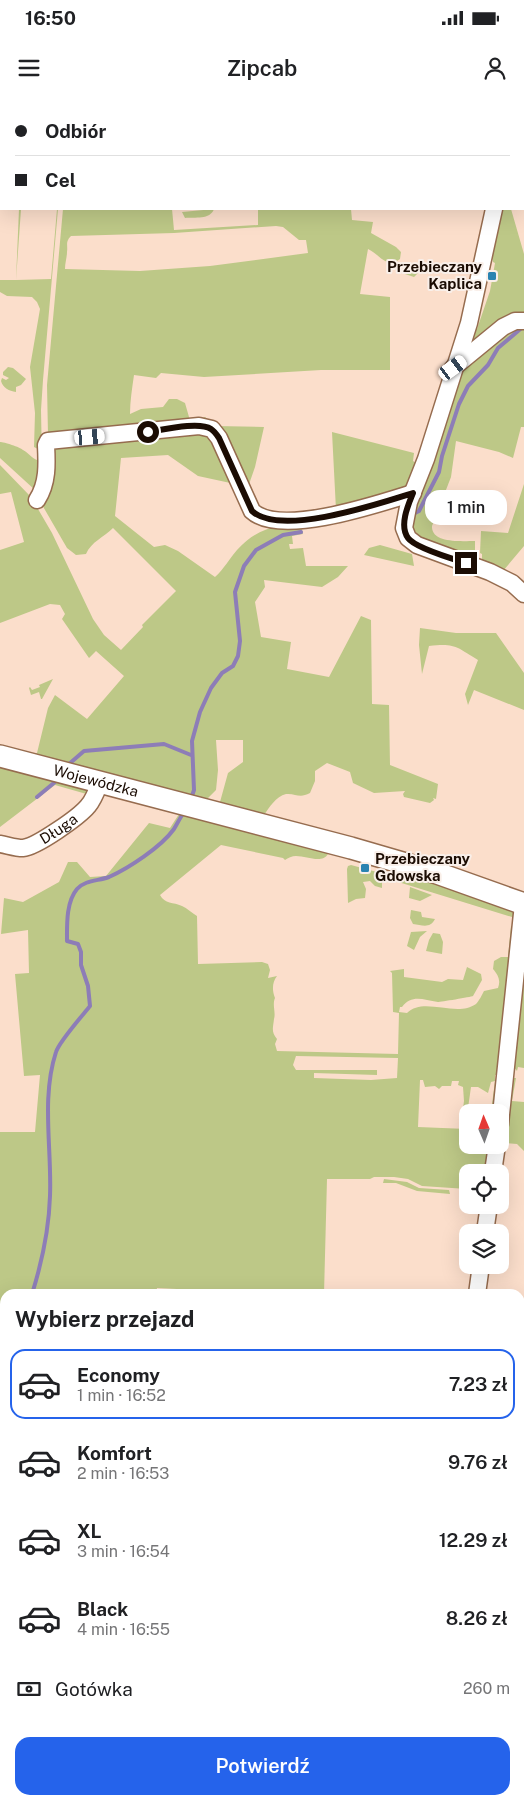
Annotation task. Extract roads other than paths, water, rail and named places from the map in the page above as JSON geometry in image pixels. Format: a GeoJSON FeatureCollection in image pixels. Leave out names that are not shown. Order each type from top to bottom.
{"type":"FeatureCollection","features":[{"type":"Feature","properties":{"kind":"main road","name":"Wojewódzka"},"geometry":{"type":"LineString","coordinates":[[0,756],[437,873],[524,904]]}},
{"type":"Feature","properties":{"kind":"street"},"geometry":{"type":"LineString","coordinates":[[494,210],[474,301],[426,459],[409,502],[404,524],[405,533],[408,538],[417,545],[490,572],[512,583],[524,594]]}},
{"type":"Feature","properties":{"kind":"street"},"geometry":{"type":"LineString","coordinates":[[453,368],[503,327],[524,320]]}},
{"type":"Feature","properties":{"kind":"street"},"geometry":{"type":"LineString","coordinates":[[37,500],[41,494],[46,477],[46,445],[48,442],[199,426],[212,429],[219,438],[252,511],[264,519],[286,521],[309,520],[413,493]]}},
{"type":"Feature","properties":{"kind":"street","name":"Długa"},"geometry":{"type":"LineString","coordinates":[[0,844],[22,848],[39,842],[88,807],[94,799],[100,782]]}},
{"type":"Feature","properties":{"kind":"street"},"geometry":{"type":"LineString","coordinates":[[502,1104],[524,904]]}},
{"type":"Feature","properties":{"kind":"street"},"geometry":{"type":"LineString","coordinates":[[478,1289],[479,1274]]}},
{"type":"Feature","properties":{"kind":"waterway"},"geometry":{"type":"LineString","coordinates":[[413,514],[419,511],[439,472],[442,456],[459,404],[468,386],[488,365],[498,348],[524,326]]}},
{"type":"Feature","properties":{"kind":"waterway"},"geometry":{"type":"LineString","coordinates":[[192,796],[194,790],[192,741],[200,712],[211,688],[222,673],[233,666],[238,656],[240,641],[235,592],[244,566],[256,550],[283,535],[301,532]]}},
{"type":"Feature","properties":{"kind":"waterway"},"geometry":{"type":"LineString","coordinates":[[69,764],[84,751],[164,744],[191,755]]}},
{"type":"Feature","properties":{"kind":"waterway"},"geometry":{"type":"LineString","coordinates":[[37,797],[55,782]]}},
{"type":"Feature","properties":{"kind":"waterway"},"geometry":{"type":"LineString","coordinates":[[33,1289],[48,1221],[50,1178],[48,1105],[52,1069],[58,1048],[90,1006],[88,986],[81,965],[81,952],[78,944],[67,941],[68,914],[71,900],[73,894],[80,886],[109,877],[135,863],[153,850],[174,829],[184,812]]}},
{"type":"Feature","properties":{"kind":"place","name":"Przebieczany Kaplica"},"geometry":{"type":"Point","coordinates":[492,276]}},
{"type":"Feature","properties":{"kind":"place","name":"Przebieczany Gdowska"},"geometry":{"type":"Point","coordinates":[365,868]}}]}
